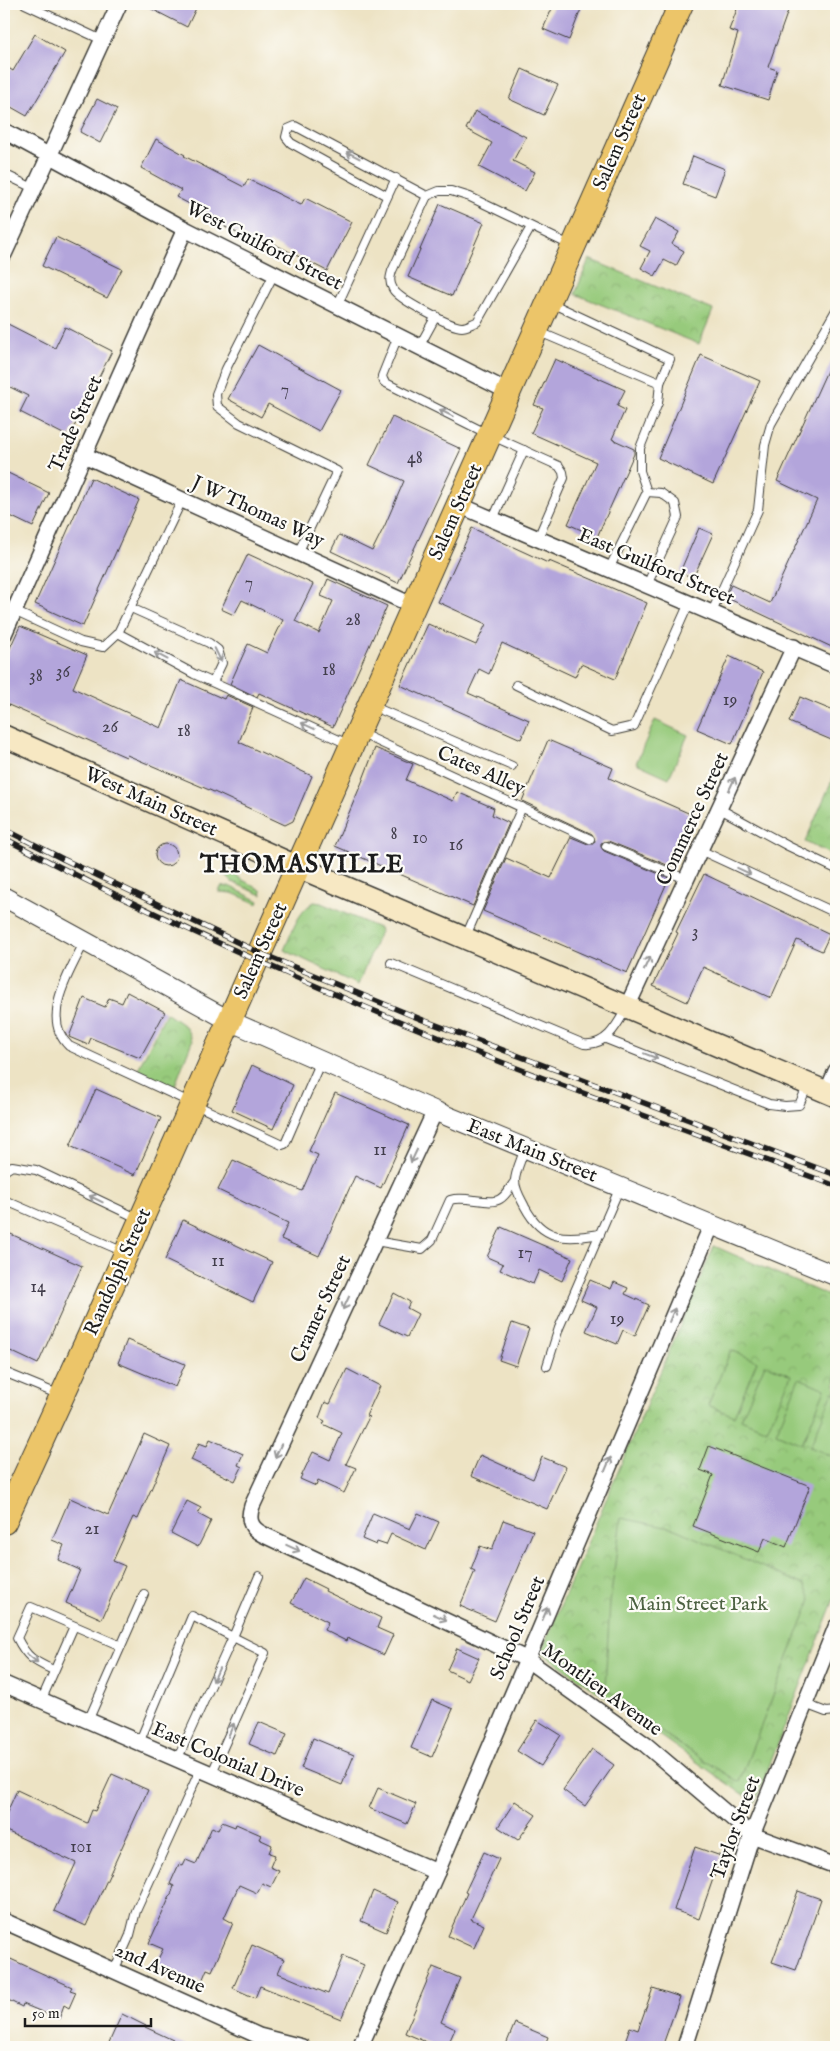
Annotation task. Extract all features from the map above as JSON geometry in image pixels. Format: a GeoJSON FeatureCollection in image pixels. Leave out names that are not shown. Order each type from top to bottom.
{"type":"FeatureCollection","features":[{"type":"Feature","properties":{"kind":"main road","name":"Salem Street"},"geometry":{"type":"LineString","coordinates":[[230,1021],[682,4]]}},
{"type":"Feature","properties":{"kind":"main road","name":"West Main Street"},"geometry":{"type":"LineString","coordinates":[[4,736],[298,867]]}},
{"type":"Feature","properties":{"kind":"main road"},"geometry":{"type":"LineString","coordinates":[[298,867],[824,1091]]}},
{"type":"Feature","properties":{"kind":"main road","name":"Randolph Street"},"geometry":{"type":"LineString","coordinates":[[4,1522],[230,1021]]}},
{"type":"Feature","properties":{"kind":"street"},"geometry":{"type":"LineString","coordinates":[[4,254],[119,4]]}},
{"type":"Feature","properties":{"kind":"street","name":"West Guilford Street"},"geometry":{"type":"LineString","coordinates":[[4,132],[185,230],[509,392]]}},
{"type":"Feature","properties":{"kind":"street","name":"Trade Street"},"geometry":{"type":"LineString","coordinates":[[4,634],[185,230]]}},
{"type":"Feature","properties":{"kind":"street","name":"J W Thomas Way"},"geometry":{"type":"LineString","coordinates":[[84,455],[414,606]]}},
{"type":"Feature","properties":{"kind":"street","name":"East Guilford Street"},"geometry":{"type":"LineString","coordinates":[[459,505],[836,666]]}},
{"type":"Feature","properties":{"kind":"street","name":"Commerce Street"},"geometry":{"type":"LineString","coordinates":[[627,1007],[794,648]]}},
{"type":"Feature","properties":{"kind":"street"},"geometry":{"type":"LineString","coordinates":[[4,897],[230,1021]]}},
{"type":"Feature","properties":{"kind":"street","name":"East Main Street"},"geometry":{"type":"LineString","coordinates":[[230,1021],[434,1111],[836,1276]]}},
{"type":"Feature","properties":{"kind":"street"},"geometry":{"type":"LineString","coordinates":[[824,1091],[836,1071]]}},
{"type":"Feature","properties":{"kind":"street","name":"Cramer Street"},"geometry":{"type":"LineString","coordinates":[[251,1525],[249,1515],[252,1506],[434,1111]]}},
{"type":"Feature","properties":{"kind":"street","name":"School Street"},"geometry":{"type":"LineString","coordinates":[[360,2047],[712,1224]]}},
{"type":"Feature","properties":{"kind":"street","name":"Montlieu Avenue"},"geometry":{"type":"LineString","coordinates":[[251,1525],[262,1534],[526,1659],[646,1745],[752,1835],[836,1866]]}},
{"type":"Feature","properties":{"kind":"street","name":"Taylor Street"},"geometry":{"type":"LineString","coordinates":[[685,2047],[752,1835],[836,1627]]}},
{"type":"Feature","properties":{"kind":"street","name":"East Colonial Drive"},"geometry":{"type":"LineString","coordinates":[[4,1684],[436,1872]]}},
{"type":"Feature","properties":{"kind":"street","name":"2nd Avenue"},"geometry":{"type":"LineString","coordinates":[[4,1921],[259,2036],[302,2047]]}},
{"type":"Feature","properties":{"kind":"lane"},"geometry":{"type":"LineString","coordinates":[[25,4],[102,40]]}},
{"type":"Feature","properties":{"kind":"lane"},"geometry":{"type":"LineString","coordinates":[[387,196],[291,143],[286,137],[288,129],[295,126],[427,196]]}},
{"type":"Feature","properties":{"kind":"lane"},"geometry":{"type":"LineString","coordinates":[[4,174],[34,188]]}},
{"type":"Feature","properties":{"kind":"lane"},"geometry":{"type":"LineString","coordinates":[[337,306],[396,178]]}},
{"type":"Feature","properties":{"kind":"lane"},"geometry":{"type":"LineString","coordinates":[[531,227],[477,322],[462,327],[450,323],[399,295],[394,291],[389,280],[427,196],[439,191],[451,191],[470,197],[574,247]]}},
{"type":"Feature","properties":{"kind":"lane"},"geometry":{"type":"LineString","coordinates":[[274,274],[233,353],[216,394],[218,406],[239,423],[336,471],[298,552]]}},
{"type":"Feature","properties":{"kind":"lane"},"geometry":{"type":"LineString","coordinates":[[549,302],[670,359],[660,383],[658,403],[640,448],[640,471],[647,492],[609,569]]}},
{"type":"Feature","properties":{"kind":"lane"},"geometry":{"type":"LineString","coordinates":[[712,612],[758,510],[765,445],[771,424],[836,310]]}},
{"type":"Feature","properties":{"kind":"lane"},"geometry":{"type":"LineString","coordinates":[[419,347],[436,316]]}},
{"type":"Feature","properties":{"kind":"lane"},"geometry":{"type":"LineString","coordinates":[[536,331],[660,383]]}},
{"type":"Feature","properties":{"kind":"lane"},"geometry":{"type":"LineString","coordinates":[[398,336],[382,376],[384,382],[490,435],[559,466],[564,478],[538,538]]}},
{"type":"Feature","properties":{"kind":"lane"},"geometry":{"type":"LineString","coordinates":[[492,519],[524,450]]}},
{"type":"Feature","properties":{"kind":"lane"},"geometry":{"type":"LineString","coordinates":[[647,492],[661,493],[675,503],[678,517],[647,585]]}},
{"type":"Feature","properties":{"kind":"lane"},"geometry":{"type":"LineString","coordinates":[[14,612],[81,642],[103,647],[118,633],[182,500]]}},
{"type":"Feature","properties":{"kind":"lane"},"geometry":{"type":"LineString","coordinates":[[516,685],[612,731],[634,726],[689,603]]}},
{"type":"Feature","properties":{"kind":"lane"},"geometry":{"type":"LineString","coordinates":[[130,608],[209,643],[218,650],[222,663],[213,682]]}},
{"type":"Feature","properties":{"kind":"lane","name":"Cates Alley"},"geometry":{"type":"LineString","coordinates":[[118,633],[213,682],[522,807],[590,839]]}},
{"type":"Feature","properties":{"kind":"lane"},"geometry":{"type":"LineString","coordinates":[[370,705],[512,766]]}},
{"type":"Feature","properties":{"kind":"lane"},"geometry":{"type":"LineString","coordinates":[[465,938],[522,807]]}},
{"type":"Feature","properties":{"kind":"lane"},"geometry":{"type":"LineString","coordinates":[[720,809],[788,846],[836,869]]}},
{"type":"Feature","properties":{"kind":"lane"},"geometry":{"type":"LineString","coordinates":[[606,846],[686,879]]}},
{"type":"Feature","properties":{"kind":"lane"},"geometry":{"type":"LineString","coordinates":[[700,850],[836,913]]}},
{"type":"Feature","properties":{"kind":"lane"},"geometry":{"type":"LineString","coordinates":[[84,941],[60,992],[58,1002],[58,1022],[65,1042],[69,1046],[282,1145],[285,1144],[321,1061]]}},
{"type":"Feature","properties":{"kind":"lane"},"geometry":{"type":"LineString","coordinates":[[391,963],[584,1044],[593,1044],[606,1039],[617,1025],[627,1007]]}},
{"type":"Feature","properties":{"kind":"lane"},"geometry":{"type":"LineString","coordinates":[[606,1039],[769,1104],[799,1105],[824,1091]]}},
{"type":"Feature","properties":{"kind":"lane"},"geometry":{"type":"LineString","coordinates":[[375,1241],[422,1249],[432,1240],[450,1200],[458,1197],[473,1198],[491,1203],[501,1199],[515,1181],[525,1148]]}},
{"type":"Feature","properties":{"kind":"lane"},"geometry":{"type":"LineString","coordinates":[[4,1171],[12,1166],[36,1170],[140,1220]]}},
{"type":"Feature","properties":{"kind":"lane"},"geometry":{"type":"LineString","coordinates":[[515,1181],[526,1209],[542,1230],[557,1237],[579,1238],[600,1234]]}},
{"type":"Feature","properties":{"kind":"lane"},"geometry":{"type":"LineString","coordinates":[[547,1366],[559,1328],[620,1187]]}},
{"type":"Feature","properties":{"kind":"lane"},"geometry":{"type":"LineString","coordinates":[[4,1200],[126,1253]]}},
{"type":"Feature","properties":{"kind":"lane"},"geometry":{"type":"LineString","coordinates":[[4,1372],[62,1395]]}},
{"type":"Feature","properties":{"kind":"lane"},"geometry":{"type":"LineString","coordinates":[[177,1760],[259,1576]]}},
{"type":"Feature","properties":{"kind":"lane"},"geometry":{"type":"LineString","coordinates":[[88,1721],[144,1594]]}},
{"type":"Feature","properties":{"kind":"lane"},"geometry":{"type":"LineString","coordinates":[[54,1670],[32,1660],[23,1650],[17,1638],[31,1607],[121,1646]]}},
{"type":"Feature","properties":{"kind":"lane"},"geometry":{"type":"LineString","coordinates":[[114,1971],[130,1935],[136,1911],[265,1654],[192,1616],[139,1743]]}},
{"type":"Feature","properties":{"kind":"lane"},"geometry":{"type":"LineString","coordinates":[[41,1701],[74,1626]]}},
{"type":"Feature","properties":{"kind":"lane"},"geometry":{"type":"LineString","coordinates":[[805,1704],[834,1712]]}},
{"type":"Feature","properties":{"kind":"green space"},"geometry":{"type":"Polygon","coordinates":[[[589,259],[713,310],[699,344],[575,294],[589,259]]]}},
{"type":"Feature","properties":{"kind":"green space"},"geometry":{"type":"Polygon","coordinates":[[[655,720],[688,735],[669,778],[636,763],[655,720]]]}},
{"type":"Feature","properties":{"kind":"green space"},"geometry":{"type":"Polygon","coordinates":[[[836,771],[836,857],[805,842],[836,771]]]}},
{"type":"Feature","properties":{"kind":"green space"},"geometry":{"type":"Polygon","coordinates":[[[228,869],[261,890],[262,895],[232,882],[225,875],[228,869]]]}},
{"type":"Feature","properties":{"kind":"green space"},"geometry":{"type":"Polygon","coordinates":[[[229,886],[259,901],[258,904],[232,893],[219,892],[221,887],[229,886]]]}},
{"type":"Feature","properties":{"kind":"green space"},"geometry":{"type":"Polygon","coordinates":[[[314,902],[321,903],[381,929],[358,985],[284,950],[299,917],[314,902]]]}},
{"type":"Feature","properties":{"kind":"green space"},"geometry":{"type":"Polygon","coordinates":[[[166,1013],[186,1027],[192,1041],[174,1088],[137,1071],[166,1013]]]}},
{"type":"Feature","properties":{"kind":"green space","name":"Main Street Park"},"geometry":{"type":"Polygon","coordinates":[[[714,1246],[836,1299],[836,1594],[755,1803],[541,1652],[714,1246]]]}},
{"type":"Feature","properties":{"kind":"green space"},"geometry":{"type":"Polygon","coordinates":[[[731,1350],[757,1361],[734,1416],[708,1405],[731,1350]]]}},
{"type":"Feature","properties":{"kind":"green space"},"geometry":{"type":"Polygon","coordinates":[[[765,1364],[791,1375],[767,1430],[741,1419],[765,1364]]]}},
{"type":"Feature","properties":{"kind":"green space"},"geometry":{"type":"Polygon","coordinates":[[[799,1378],[825,1389],[802,1444],[776,1433],[799,1378]]]}},
{"type":"Feature","properties":{"kind":"green space"},"geometry":{"type":"Polygon","coordinates":[[[833,1392],[836,1393],[836,1458],[810,1447],[833,1392]]]}},
{"type":"Feature","properties":{"kind":"green space"},"geometry":{"type":"Polygon","coordinates":[[[621,1518],[675,1529],[804,1585],[811,1599],[739,1782],[669,1738],[605,1688],[610,1602],[621,1518]]]}},
{"type":"Feature","properties":{"kind":"building"},"geometry":{"type":"Polygon","coordinates":[[[142,4],[198,4],[187,27],[142,4]]]}},
{"type":"Feature","properties":{"kind":"building"},"geometry":{"type":"Polygon","coordinates":[[[554,4],[583,4],[569,40],[543,29],[554,4]]]}},
{"type":"Feature","properties":{"kind":"building"},"geometry":{"type":"Polygon","coordinates":[[[739,4],[778,4],[789,8],[768,67],[777,70],[768,100],[722,85],[738,33],[729,30],[739,4]]]}},
{"type":"Feature","properties":{"kind":"building"},"geometry":{"type":"Polygon","coordinates":[[[35,34],[65,52],[27,116],[4,103],[4,65],[13,71],[35,34]]]}},
{"type":"Feature","properties":{"kind":"building"},"geometry":{"type":"Polygon","coordinates":[[[522,69],[558,85],[544,115],[509,99],[522,69]]]}},
{"type":"Feature","properties":{"kind":"building"},"geometry":{"type":"Polygon","coordinates":[[[97,99],[117,109],[100,143],[80,132],[97,99]]]}},
{"type":"Feature","properties":{"kind":"building"},"geometry":{"type":"Polygon","coordinates":[[[475,111],[526,137],[513,161],[535,172],[525,191],[479,167],[492,143],[466,129],[475,111]]]}},
{"type":"Feature","properties":{"kind":"building"},"geometry":{"type":"Polygon","coordinates":[[[156,139],[184,156],[244,187],[248,179],[301,205],[305,198],[352,222],[327,271],[270,242],[267,248],[225,227],[226,223],[176,197],[181,190],[141,168],[156,139]]]}},
{"type":"Feature","properties":{"kind":"building"},"geometry":{"type":"Polygon","coordinates":[[[693,156],[725,169],[715,196],[683,184],[693,156]]]}},
{"type":"Feature","properties":{"kind":"building"},"geometry":{"type":"Polygon","coordinates":[[[440,204],[484,223],[452,296],[408,277],[440,204]]]}},
{"type":"Feature","properties":{"kind":"building"},"geometry":{"type":"Polygon","coordinates":[[[655,219],[679,232],[672,244],[684,251],[676,266],[664,260],[655,276],[641,268],[650,251],[640,246],[655,219]]]}},
{"type":"Feature","properties":{"kind":"building"},"geometry":{"type":"Polygon","coordinates":[[[56,237],[122,269],[107,298],[42,266],[56,237]]]}},
{"type":"Feature","properties":{"kind":"building"},"geometry":{"type":"Polygon","coordinates":[[[4,322],[55,348],[65,327],[112,351],[69,437],[20,412],[28,396],[4,384],[4,322]]]}},
{"type":"Feature","properties":{"kind":"building"},"geometry":{"type":"Polygon","coordinates":[[[258,345],[341,390],[319,431],[268,404],[261,417],[228,399],[258,345]]]}},
{"type":"Feature","properties":{"kind":"building"},"geometry":{"type":"Polygon","coordinates":[[[836,351],[836,649],[725,597],[731,585],[770,603],[817,500],[777,481],[836,351]]]}},
{"type":"Feature","properties":{"kind":"building"},"geometry":{"type":"Polygon","coordinates":[[[701,355],[760,381],[713,484],[658,458],[701,355]]]}},
{"type":"Feature","properties":{"kind":"building"},"geometry":{"type":"Polygon","coordinates":[[[555,359],[625,390],[617,406],[625,410],[612,439],[634,449],[634,454],[597,537],[568,524],[596,462],[531,433],[543,408],[534,405],[555,359]]]}},
{"type":"Feature","properties":{"kind":"building"},"geometry":{"type":"Polygon","coordinates":[[[392,417],[461,449],[398,583],[331,551],[339,535],[372,551],[385,525],[404,481],[369,465],[392,417]]]}},
{"type":"Feature","properties":{"kind":"building"},"geometry":{"type":"Polygon","coordinates":[[[4,471],[49,493],[33,527],[4,513],[4,471]]]}},
{"type":"Feature","properties":{"kind":"building"},"geometry":{"type":"Polygon","coordinates":[[[91,478],[139,500],[83,626],[35,604],[91,478]]]}},
{"type":"Feature","properties":{"kind":"building"},"geometry":{"type":"Polygon","coordinates":[[[472,528],[548,563],[549,561],[647,603],[615,679],[581,664],[575,677],[502,643],[489,674],[479,669],[468,693],[529,720],[521,739],[400,685],[428,624],[476,645],[486,624],[438,602],[472,528]]]}},
{"type":"Feature","properties":{"kind":"building"},"geometry":{"type":"Polygon","coordinates":[[[699,528],[713,534],[693,578],[680,572],[699,528]]]}},
{"type":"Feature","properties":{"kind":"building"},"geometry":{"type":"Polygon","coordinates":[[[248,554],[313,584],[295,621],[319,633],[333,601],[321,596],[328,579],[387,606],[333,727],[259,693],[257,697],[230,684],[248,644],[267,653],[283,620],[242,600],[234,615],[221,609],[248,554]]]}},
{"type":"Feature","properties":{"kind":"building"},"geometry":{"type":"Polygon","coordinates":[[[20,626],[87,655],[73,688],[161,728],[181,680],[224,699],[226,695],[253,707],[239,742],[312,776],[293,821],[285,825],[214,792],[127,755],[126,757],[4,703],[4,661],[20,626]]]}},
{"type":"Feature","properties":{"kind":"building"},"geometry":{"type":"Polygon","coordinates":[[[729,656],[763,672],[732,744],[697,729],[729,656]]]}},
{"type":"Feature","properties":{"kind":"building"},"geometry":{"type":"Polygon","coordinates":[[[800,697],[836,712],[836,742],[789,722],[800,697]]]}},
{"type":"Feature","properties":{"kind":"building"},"geometry":{"type":"Polygon","coordinates":[[[548,740],[613,768],[609,778],[695,816],[672,867],[608,841],[601,843],[604,851],[669,878],[627,973],[483,911],[506,858],[551,878],[571,837],[588,844],[593,844],[595,841],[592,834],[522,801],[548,740]]]}},
{"type":"Feature","properties":{"kind":"building"},"geometry":{"type":"Polygon","coordinates":[[[375,748],[413,764],[406,780],[453,801],[457,792],[494,808],[492,815],[509,823],[473,906],[335,846],[375,748]]]}},
{"type":"Feature","properties":{"kind":"building"},"geometry":{"type":"Polygon","coordinates":[[[166,844],[174,847],[177,855],[174,863],[166,866],[158,863],[155,855],[158,847],[166,844]]]}},
{"type":"Feature","properties":{"kind":"building"},"geometry":{"type":"Polygon","coordinates":[[[704,874],[830,934],[822,951],[797,940],[771,998],[703,967],[687,1002],[653,986],[704,874]]]}},
{"type":"Feature","properties":{"kind":"building"},"geometry":{"type":"Polygon","coordinates":[[[127,992],[165,1012],[140,1058],[91,1038],[88,1045],[69,1037],[84,998],[105,1007],[109,998],[122,1003],[127,992]]]}},
{"type":"Feature","properties":{"kind":"building"},"geometry":{"type":"Polygon","coordinates":[[[252,1065],[293,1085],[273,1129],[232,1110],[252,1065]]]}},
{"type":"Feature","properties":{"kind":"building"},"geometry":{"type":"Polygon","coordinates":[[[96,1089],[161,1118],[135,1175],[70,1146],[96,1089]]]}},
{"type":"Feature","properties":{"kind":"building"},"geometry":{"type":"Polygon","coordinates":[[[335,1093],[409,1125],[381,1188],[355,1176],[319,1256],[281,1239],[288,1223],[218,1190],[233,1160],[302,1191],[318,1155],[309,1151],[335,1093]]]}},
{"type":"Feature","properties":{"kind":"building"},"geometry":{"type":"Polygon","coordinates":[[[183,1220],[272,1262],[253,1302],[165,1260],[183,1220]]]}},
{"type":"Feature","properties":{"kind":"building"},"geometry":{"type":"Polygon","coordinates":[[[501,1227],[572,1258],[562,1281],[539,1270],[533,1284],[500,1270],[503,1264],[487,1257],[501,1227]]]}},
{"type":"Feature","properties":{"kind":"building"},"geometry":{"type":"Polygon","coordinates":[[[4,1231],[82,1266],[38,1364],[4,1348],[4,1231]]]}},
{"type":"Feature","properties":{"kind":"building"},"geometry":{"type":"Polygon","coordinates":[[[590,1280],[611,1289],[614,1282],[628,1288],[625,1294],[649,1305],[635,1336],[623,1330],[617,1344],[586,1331],[597,1307],[581,1300],[590,1280]]]}},
{"type":"Feature","properties":{"kind":"building"},"geometry":{"type":"Polygon","coordinates":[[[394,1293],[410,1302],[407,1308],[418,1314],[407,1337],[379,1324],[394,1293]]]}},
{"type":"Feature","properties":{"kind":"building"},"geometry":{"type":"Polygon","coordinates":[[[512,1323],[529,1329],[516,1366],[499,1360],[512,1323]]]}},
{"type":"Feature","properties":{"kind":"building"},"geometry":{"type":"Polygon","coordinates":[[[127,1340],[185,1364],[175,1387],[118,1363],[127,1340]]]}},
{"type":"Feature","properties":{"kind":"building"},"geometry":{"type":"Polygon","coordinates":[[[347,1369],[380,1386],[366,1416],[369,1417],[346,1464],[356,1468],[344,1493],[318,1481],[316,1486],[300,1479],[313,1452],[330,1460],[342,1433],[323,1424],[325,1421],[319,1418],[325,1402],[330,1404],[347,1369]]]}},
{"type":"Feature","properties":{"kind":"building"},"geometry":{"type":"Polygon","coordinates":[[[144,1434],[170,1446],[138,1519],[133,1517],[113,1561],[125,1566],[102,1619],[66,1603],[80,1570],[58,1560],[64,1545],[52,1540],[70,1498],[108,1515],[144,1434]]]}},
{"type":"Feature","properties":{"kind":"building"},"geometry":{"type":"Polygon","coordinates":[[[210,1439],[243,1454],[238,1465],[242,1467],[235,1481],[191,1460],[199,1443],[207,1446],[210,1439]]]}},
{"type":"Feature","properties":{"kind":"building"},"geometry":{"type":"Polygon","coordinates":[[[709,1446],[810,1486],[786,1547],[765,1538],[759,1552],[693,1526],[713,1475],[700,1470],[709,1446]]]}},
{"type":"Feature","properties":{"kind":"building"},"geometry":{"type":"Polygon","coordinates":[[[480,1455],[533,1479],[542,1457],[566,1467],[547,1509],[471,1476],[480,1455]]]}},
{"type":"Feature","properties":{"kind":"building"},"geometry":{"type":"Polygon","coordinates":[[[187,1501],[201,1508],[198,1514],[211,1521],[198,1547],[171,1533],[187,1501]]]}},
{"type":"Feature","properties":{"kind":"building"},"geometry":{"type":"Polygon","coordinates":[[[373,1513],[410,1529],[418,1513],[439,1522],[426,1550],[391,1534],[386,1545],[377,1542],[376,1545],[362,1539],[373,1513]]]}},
{"type":"Feature","properties":{"kind":"building"},"geometry":{"type":"Polygon","coordinates":[[[503,1520],[533,1531],[495,1621],[460,1606],[475,1571],[471,1569],[480,1546],[492,1550],[503,1520]]]}},
{"type":"Feature","properties":{"kind":"building"},"geometry":{"type":"Polygon","coordinates":[[[304,1578],[326,1589],[325,1591],[381,1618],[377,1628],[393,1635],[384,1655],[347,1638],[346,1641],[324,1630],[328,1622],[291,1603],[304,1578]]]}},
{"type":"Feature","properties":{"kind":"building"},"geometry":{"type":"Polygon","coordinates":[[[457,1648],[479,1658],[468,1680],[447,1670],[457,1648]]]}},
{"type":"Feature","properties":{"kind":"building"},"geometry":{"type":"Polygon","coordinates":[[[432,1700],[453,1709],[432,1757],[411,1748],[432,1700]]]}},
{"type":"Feature","properties":{"kind":"building"},"geometry":{"type":"Polygon","coordinates":[[[537,1720],[561,1735],[541,1766],[517,1751],[537,1720]]]}},
{"type":"Feature","properties":{"kind":"building"},"geometry":{"type":"Polygon","coordinates":[[[259,1722],[287,1734],[277,1756],[249,1744],[259,1722]]]}},
{"type":"Feature","properties":{"kind":"building"},"geometry":{"type":"Polygon","coordinates":[[[313,1738],[354,1755],[342,1785],[301,1768],[313,1738]]]}},
{"type":"Feature","properties":{"kind":"building"},"geometry":{"type":"Polygon","coordinates":[[[592,1749],[614,1765],[585,1806],[563,1790],[592,1749]]]}},
{"type":"Feature","properties":{"kind":"building"},"geometry":{"type":"Polygon","coordinates":[[[112,1774],[148,1790],[86,1926],[54,1911],[76,1863],[4,1830],[4,1819],[17,1790],[87,1823],[92,1810],[95,1811],[112,1774]]]}},
{"type":"Feature","properties":{"kind":"building"},"geometry":{"type":"Polygon","coordinates":[[[378,1788],[416,1804],[407,1824],[369,1808],[378,1788]]]}},
{"type":"Feature","properties":{"kind":"building"},"geometry":{"type":"Polygon","coordinates":[[[515,1801],[536,1815],[518,1840],[498,1827],[515,1801]]]}},
{"type":"Feature","properties":{"kind":"building"},"geometry":{"type":"Polygon","coordinates":[[[222,1822],[235,1827],[236,1824],[261,1835],[259,1839],[272,1845],[269,1853],[275,1855],[270,1867],[279,1871],[271,1887],[262,1883],[257,1893],[239,1885],[224,1918],[233,1923],[212,1971],[207,1969],[202,1981],[196,1978],[193,1985],[154,1967],[163,1949],[149,1943],[172,1892],[174,1886],[170,1884],[179,1864],[183,1866],[186,1860],[196,1864],[212,1827],[218,1830],[222,1822]]]}},
{"type":"Feature","properties":{"kind":"building"},"geometry":{"type":"Polygon","coordinates":[[[695,1847],[721,1856],[699,1919],[674,1910],[695,1847]]]}},
{"type":"Feature","properties":{"kind":"building"},"geometry":{"type":"Polygon","coordinates":[[[484,1852],[499,1859],[471,1919],[484,1925],[474,1948],[448,1936],[467,1893],[465,1892],[484,1852]]]}},
{"type":"Feature","properties":{"kind":"building"},"geometry":{"type":"Polygon","coordinates":[[[373,1891],[398,1902],[386,1932],[361,1921],[373,1891]]]}},
{"type":"Feature","properties":{"kind":"building"},"geometry":{"type":"Polygon","coordinates":[[[798,1891],[821,1899],[796,1970],[772,1962],[798,1891]]]}},
{"type":"Feature","properties":{"kind":"building"},"geometry":{"type":"Polygon","coordinates":[[[252,1945],[284,1959],[278,1973],[328,1994],[343,1956],[364,1965],[341,2019],[260,1986],[255,1998],[233,1988],[252,1945]]]}},
{"type":"Feature","properties":{"kind":"building"},"geometry":{"type":"Polygon","coordinates":[[[4,1956],[72,1987],[70,1990],[76,1992],[69,2008],[64,2005],[59,2019],[23,2004],[22,2007],[4,1998],[4,1956]]]}},
{"type":"Feature","properties":{"kind":"building"},"geometry":{"type":"Polygon","coordinates":[[[433,1967],[460,1978],[441,2022],[455,2029],[447,2047],[438,2047],[405,2033],[433,1967]]]}},
{"type":"Feature","properties":{"kind":"building"},"geometry":{"type":"Polygon","coordinates":[[[653,1988],[680,1997],[662,2047],[623,2047],[630,2027],[638,2030],[653,1988]]]}},
{"type":"Feature","properties":{"kind":"building"},"geometry":{"type":"Polygon","coordinates":[[[122,2014],[145,2027],[188,2047],[107,2047],[122,2014]]]}},
{"type":"Feature","properties":{"kind":"building"},"geometry":{"type":"Polygon","coordinates":[[[515,2023],[548,2037],[544,2047],[505,2047],[515,2023]]]}},
{"type":"Feature","properties":{"kind":"railway"},"geometry":{"type":"LineString","coordinates":[[4,829],[260,953],[423,1020],[836,1175]]}},
{"type":"Feature","properties":{"kind":"railway"},"geometry":{"type":"LineString","coordinates":[[4,838],[112,893],[222,945],[389,1017],[542,1078],[836,1186]]}},
{"type":"Feature","properties":{"kind":"district","name":"THOMASVILLE"},"geometry":{"type":"Point","coordinates":[302,865]}}]}
